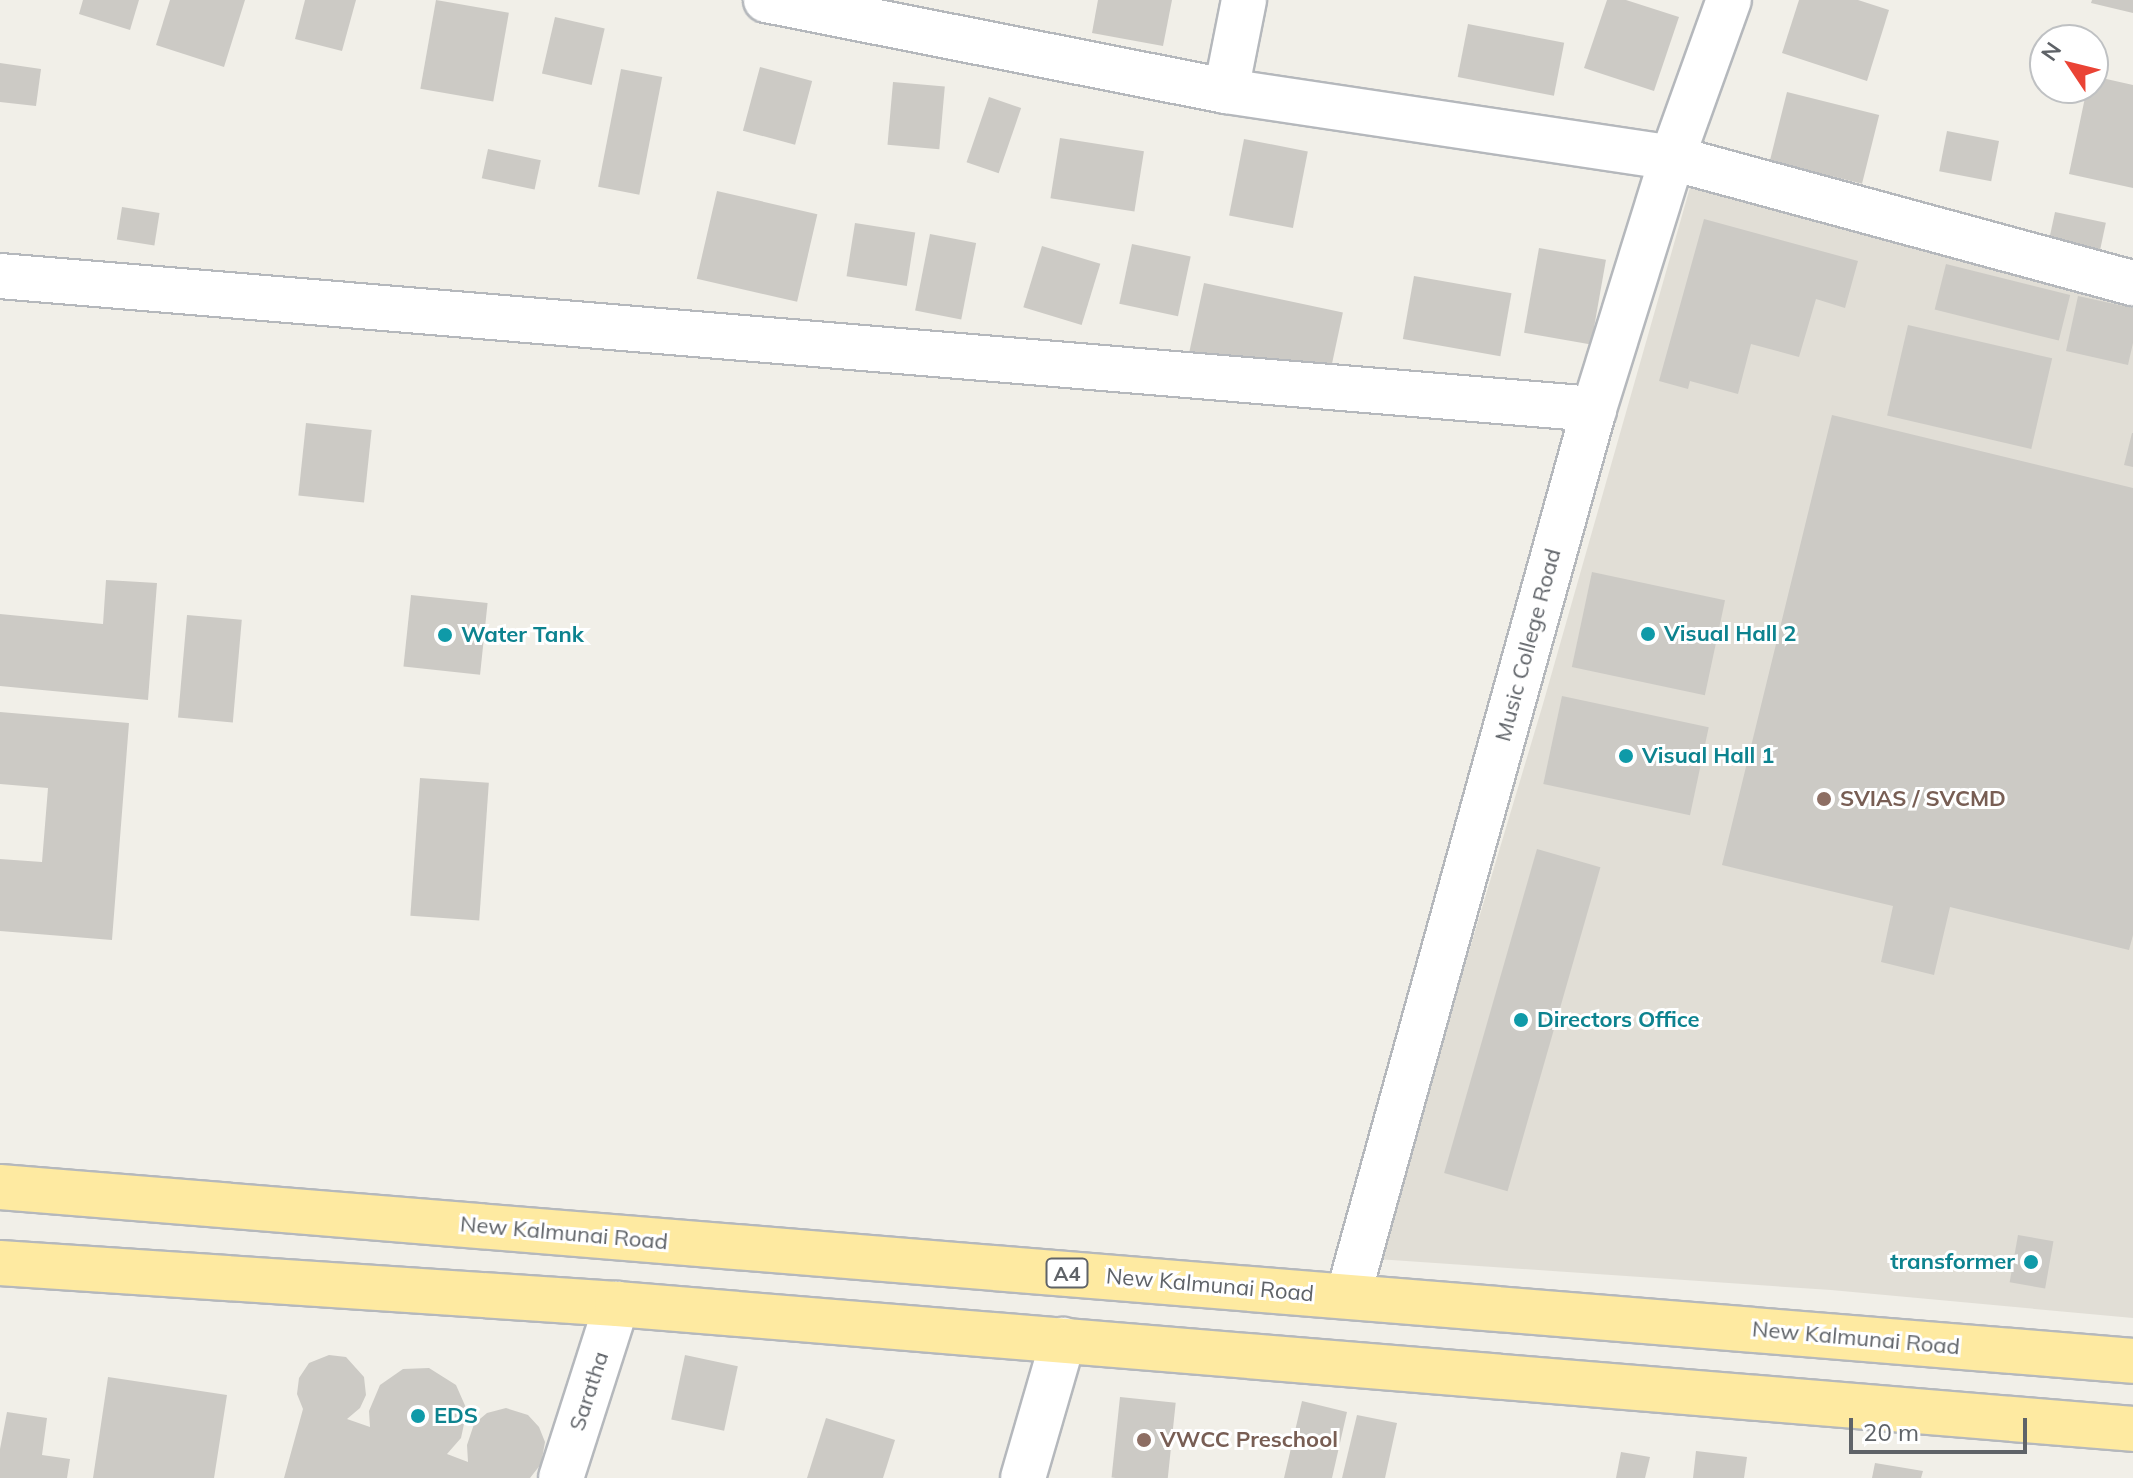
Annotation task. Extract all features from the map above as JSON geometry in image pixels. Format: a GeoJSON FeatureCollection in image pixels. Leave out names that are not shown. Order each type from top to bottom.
{"type":"FeatureCollection","features":[{"type":"Feature","properties":{"kind":"highway","name":"New Kalmunai Road"},"geometry":{"type":"LineString","coordinates":[[0,1187],[2133,1361]]}},
{"type":"Feature","properties":{"kind":"highway"},"geometry":{"type":"LineString","coordinates":[[0,1263],[617,1304],[2133,1429]]}},
{"type":"Feature","properties":{"kind":"street"},"geometry":{"type":"LineString","coordinates":[[766,0],[1226,91],[1672,158],[2133,283]]}},
{"type":"Feature","properties":{"kind":"street"},"geometry":{"type":"LineString","coordinates":[[1226,91],[1244,0]]}},
{"type":"Feature","properties":{"kind":"street","name":"Music College Road"},"geometry":{"type":"LineString","coordinates":[[1348,1296],[1594,409],[1672,158],[1729,0]]}},
{"type":"Feature","properties":{"kind":"street"},"geometry":{"type":"LineString","coordinates":[[0,276],[1594,409]]}},
{"type":"Feature","properties":{"kind":"street","name":"Saratha"},"geometry":{"type":"LineString","coordinates":[[561,1478],[617,1304]]}},
{"type":"Feature","properties":{"kind":"street"},"geometry":{"type":"LineString","coordinates":[[1023,1478],[1063,1340]]}},
{"type":"Feature","properties":{"kind":"shaded area","name":"SVIAS / SVCMD"},"geometry":{"type":"Polygon","coordinates":[[[1693,177],[2133,302],[2133,1318],[1831,1290],[1377,1259],[1543,704],[1693,177]]]}},
{"type":"Feature","properties":{"kind":"building"},"geometry":{"type":"Polygon","coordinates":[[[83,0],[139,0],[130,30],[79,14],[83,0]]]}},
{"type":"Feature","properties":{"kind":"building"},"geometry":{"type":"Polygon","coordinates":[[[170,0],[245,0],[224,67],[156,45],[170,0]]]}},
{"type":"Feature","properties":{"kind":"building"},"geometry":{"type":"Polygon","coordinates":[[[305,0],[356,0],[342,51],[295,39],[305,0]]]}},
{"type":"Feature","properties":{"kind":"building"},"geometry":{"type":"Polygon","coordinates":[[[436,0],[509,13],[493,101],[420,89],[436,0]]]}},
{"type":"Feature","properties":{"kind":"building"},"geometry":{"type":"Polygon","coordinates":[[[1098,0],[1172,0],[1163,46],[1092,33],[1098,0]]]}},
{"type":"Feature","properties":{"kind":"building"},"geometry":{"type":"Polygon","coordinates":[[[1607,0],[1626,0],[1679,17],[1654,91],[1584,68],[1607,0]]]}},
{"type":"Feature","properties":{"kind":"building"},"geometry":{"type":"Polygon","coordinates":[[[1799,0],[1858,0],[1889,10],[1867,81],[1782,53],[1799,0]]]}},
{"type":"Feature","properties":{"kind":"building"},"geometry":{"type":"Polygon","coordinates":[[[2092,0],[2133,0],[2133,13],[2091,3],[2092,0]]]}},
{"type":"Feature","properties":{"kind":"building"},"geometry":{"type":"Polygon","coordinates":[[[555,17],[605,28],[592,85],[542,74],[555,17]]]}},
{"type":"Feature","properties":{"kind":"building"},"geometry":{"type":"Polygon","coordinates":[[[1468,24],[1564,43],[1554,96],[1458,77],[1468,24]]]}},
{"type":"Feature","properties":{"kind":"building"},"geometry":{"type":"Polygon","coordinates":[[[0,63],[41,69],[36,106],[0,102],[0,63]]]}},
{"type":"Feature","properties":{"kind":"building"},"geometry":{"type":"Polygon","coordinates":[[[760,67],[812,81],[795,145],[743,131],[760,67]]]}},
{"type":"Feature","properties":{"kind":"building"},"geometry":{"type":"Polygon","coordinates":[[[621,69],[662,77],[639,195],[598,187],[621,69]]]}},
{"type":"Feature","properties":{"kind":"building"},"geometry":{"type":"Polygon","coordinates":[[[2109,80],[2133,85],[2133,188],[2069,174],[2084,104],[2109,104],[2109,80]]]}},
{"type":"Feature","properties":{"kind":"building"},"geometry":{"type":"Polygon","coordinates":[[[893,82],[945,87],[939,149],[888,145],[893,82]]]}},
{"type":"Feature","properties":{"kind":"building"},"geometry":{"type":"Polygon","coordinates":[[[1787,92],[1879,115],[1862,184],[1770,161],[1787,92]]]}},
{"type":"Feature","properties":{"kind":"building"},"geometry":{"type":"Polygon","coordinates":[[[989,97],[1021,108],[999,173],[967,162],[989,97]]]}},
{"type":"Feature","properties":{"kind":"building"},"geometry":{"type":"Polygon","coordinates":[[[1947,131],[1999,141],[1991,181],[1939,171],[1947,131]]]}},
{"type":"Feature","properties":{"kind":"building"},"geometry":{"type":"Polygon","coordinates":[[[1060,138],[1144,151],[1134,212],[1050,198],[1060,138]]]}},
{"type":"Feature","properties":{"kind":"building"},"geometry":{"type":"Polygon","coordinates":[[[1244,139],[1308,151],[1293,228],[1229,216],[1244,139]]]}},
{"type":"Feature","properties":{"kind":"building"},"geometry":{"type":"Polygon","coordinates":[[[488,149],[541,160],[535,190],[482,178],[488,149]]]}},
{"type":"Feature","properties":{"kind":"building"},"geometry":{"type":"Polygon","coordinates":[[[717,191],[817,214],[797,302],[697,279],[717,191]]]}},
{"type":"Feature","properties":{"kind":"building"},"geometry":{"type":"Polygon","coordinates":[[[122,207],[160,213],[154,246],[117,240],[122,207]]]}},
{"type":"Feature","properties":{"kind":"building"},"geometry":{"type":"Polygon","coordinates":[[[2055,212],[2106,223],[2099,254],[2048,243],[2055,212]]]}},
{"type":"Feature","properties":{"kind":"building"},"geometry":{"type":"Polygon","coordinates":[[[1704,219],[1858,261],[1845,308],[1816,299],[1799,357],[1751,344],[1738,394],[1690,381],[1688,389],[1659,381],[1704,219]]]}},
{"type":"Feature","properties":{"kind":"building"},"geometry":{"type":"Polygon","coordinates":[[[855,223],[915,233],[907,286],[847,276],[855,223]]]}},
{"type":"Feature","properties":{"kind":"building"},"geometry":{"type":"Polygon","coordinates":[[[930,234],[976,243],[961,320],[915,311],[930,234]]]}},
{"type":"Feature","properties":{"kind":"building"},"geometry":{"type":"Polygon","coordinates":[[[1132,244],[1191,256],[1178,316],[1119,304],[1132,244]]]}},
{"type":"Feature","properties":{"kind":"building"},"geometry":{"type":"Polygon","coordinates":[[[1042,246],[1100,264],[1082,325],[1023,307],[1042,246]]]}},
{"type":"Feature","properties":{"kind":"building"},"geometry":{"type":"Polygon","coordinates":[[[1539,248],[1606,260],[1591,345],[1524,333],[1539,248]]]}},
{"type":"Feature","properties":{"kind":"building"},"geometry":{"type":"Polygon","coordinates":[[[1946,264],[2070,295],[2059,341],[1935,310],[1946,264]]]}},
{"type":"Feature","properties":{"kind":"building"},"geometry":{"type":"Polygon","coordinates":[[[1414,276],[1511,293],[1500,356],[1403,339],[1414,276]]]}},
{"type":"Feature","properties":{"kind":"building"},"geometry":{"type":"Polygon","coordinates":[[[1204,283],[1343,313],[1327,388],[1188,358],[1204,283]]]}},
{"type":"Feature","properties":{"kind":"building"},"geometry":{"type":"Polygon","coordinates":[[[2078,296],[2133,308],[2133,343],[2128,365],[2066,351],[2078,296]]]}},
{"type":"Feature","properties":{"kind":"building"},"geometry":{"type":"Polygon","coordinates":[[[1908,325],[2052,358],[2031,449],[1887,416],[1908,325]]]}},
{"type":"Feature","properties":{"kind":"building"},"geometry":{"type":"Polygon","coordinates":[[[1832,415],[2133,488],[2133,935],[2129,950],[1950,907],[1934,975],[1881,962],[1893,906],[1722,865],[1832,415]]]}},
{"type":"Feature","properties":{"kind":"building"},"geometry":{"type":"Polygon","coordinates":[[[306,423],[372,430],[364,502],[298,496],[306,423]]]}},
{"type":"Feature","properties":{"kind":"building"},"geometry":{"type":"Polygon","coordinates":[[[2133,433],[2133,467],[2124,465],[2133,433]]]}},
{"type":"Feature","properties":{"kind":"building","name":"Visual Hall 2"},"geometry":{"type":"Polygon","coordinates":[[[1592,572],[1725,600],[1705,695],[1572,667],[1592,572]]]}},
{"type":"Feature","properties":{"kind":"building"},"geometry":{"type":"Polygon","coordinates":[[[106,580],[157,583],[148,700],[0,686],[0,614],[103,624],[106,580]]]}},
{"type":"Feature","properties":{"kind":"building","name":"Water Tank"},"geometry":{"type":"Polygon","coordinates":[[[411,595],[488,603],[480,675],[403,667],[411,595]]]}},
{"type":"Feature","properties":{"kind":"building"},"geometry":{"type":"Polygon","coordinates":[[[187,615],[242,620],[233,722],[178,718],[187,615]]]}},
{"type":"Feature","properties":{"kind":"building","name":"Visual Hall 1"},"geometry":{"type":"Polygon","coordinates":[[[1562,696],[1709,727],[1690,815],[1543,784],[1562,696]]]}},
{"type":"Feature","properties":{"kind":"building"},"geometry":{"type":"Polygon","coordinates":[[[0,712],[129,723],[112,940],[0,931],[0,859],[42,862],[48,788],[0,784],[0,712]]]}},
{"type":"Feature","properties":{"kind":"building"},"geometry":{"type":"Polygon","coordinates":[[[420,778],[489,783],[479,920],[410,916],[420,778]]]}},
{"type":"Feature","properties":{"kind":"building","name":"Directors Office"},"geometry":{"type":"Polygon","coordinates":[[[1537,849],[1600,867],[1508,1191],[1444,1173],[1537,849]]]}},
{"type":"Feature","properties":{"kind":"building","name":"transformer"},"geometry":{"type":"Polygon","coordinates":[[[2018,1235],[2053,1241],[2045,1289],[2010,1282],[2018,1235]]]}},
{"type":"Feature","properties":{"kind":"building","name":"EDS"},"geometry":{"type":"Polygon","coordinates":[[[329,1355],[346,1357],[364,1377],[366,1395],[360,1408],[347,1419],[370,1427],[369,1411],[380,1385],[403,1369],[429,1368],[456,1385],[467,1410],[461,1438],[447,1454],[468,1462],[467,1445],[474,1424],[487,1413],[506,1408],[528,1415],[539,1427],[545,1442],[541,1464],[530,1478],[284,1478],[303,1409],[297,1394],[299,1378],[309,1363],[329,1355]]]}},
{"type":"Feature","properties":{"kind":"building"},"geometry":{"type":"Polygon","coordinates":[[[685,1355],[738,1366],[724,1431],[671,1420],[685,1355]]]}},
{"type":"Feature","properties":{"kind":"building"},"geometry":{"type":"Polygon","coordinates":[[[108,1377],[227,1395],[214,1478],[93,1478],[108,1377]]]}},
{"type":"Feature","properties":{"kind":"building","name":"VWCC Preschool"},"geometry":{"type":"Polygon","coordinates":[[[1120,1397],[1176,1403],[1168,1478],[1112,1478],[1120,1397]]]}},
{"type":"Feature","properties":{"kind":"building"},"geometry":{"type":"Polygon","coordinates":[[[1302,1401],[1347,1412],[1332,1478],[1284,1478],[1302,1401]]]}},
{"type":"Feature","properties":{"kind":"building"},"geometry":{"type":"Polygon","coordinates":[[[7,1412],[47,1418],[42,1455],[70,1459],[67,1478],[0,1478],[0,1449],[7,1412]]]}},
{"type":"Feature","properties":{"kind":"building"},"geometry":{"type":"Polygon","coordinates":[[[1357,1415],[1397,1423],[1385,1478],[1342,1478],[1357,1415]]]}},
{"type":"Feature","properties":{"kind":"building"},"geometry":{"type":"Polygon","coordinates":[[[826,1418],[895,1440],[883,1478],[807,1478],[826,1418]]]}},
{"type":"Feature","properties":{"kind":"building"},"geometry":{"type":"Polygon","coordinates":[[[1696,1451],[1747,1457],[1744,1478],[1693,1478],[1696,1451]]]}},
{"type":"Feature","properties":{"kind":"building"},"geometry":{"type":"Polygon","coordinates":[[[1621,1452],[1650,1457],[1645,1478],[1616,1478],[1621,1452]]]}},
{"type":"Feature","properties":{"kind":"building"},"geometry":{"type":"Polygon","coordinates":[[[1875,1463],[1923,1471],[1921,1478],[1872,1478],[1875,1463]]]}},
{"type":"Feature","properties":{"kind":"place","name":"Visual Hall 2"},"geometry":{"type":"Point","coordinates":[1648,634]}},
{"type":"Feature","properties":{"kind":"place","name":"Water Tank"},"geometry":{"type":"Point","coordinates":[445,635]}},
{"type":"Feature","properties":{"kind":"place","name":"Visual Hall 1"},"geometry":{"type":"Point","coordinates":[1626,756]}},
{"type":"Feature","properties":{"kind":"place","name":"SVIAS / SVCMD"},"geometry":{"type":"Point","coordinates":[1824,799]}},
{"type":"Feature","properties":{"kind":"place","name":"Directors Office"},"geometry":{"type":"Point","coordinates":[1521,1020]}},
{"type":"Feature","properties":{"kind":"place","name":"transformer"},"geometry":{"type":"Point","coordinates":[2031,1262]}},
{"type":"Feature","properties":{"kind":"place","name":"EDS"},"geometry":{"type":"Point","coordinates":[418,1416]}},
{"type":"Feature","properties":{"kind":"place","name":"VWCC Preschool"},"geometry":{"type":"Point","coordinates":[1144,1440]}}]}
